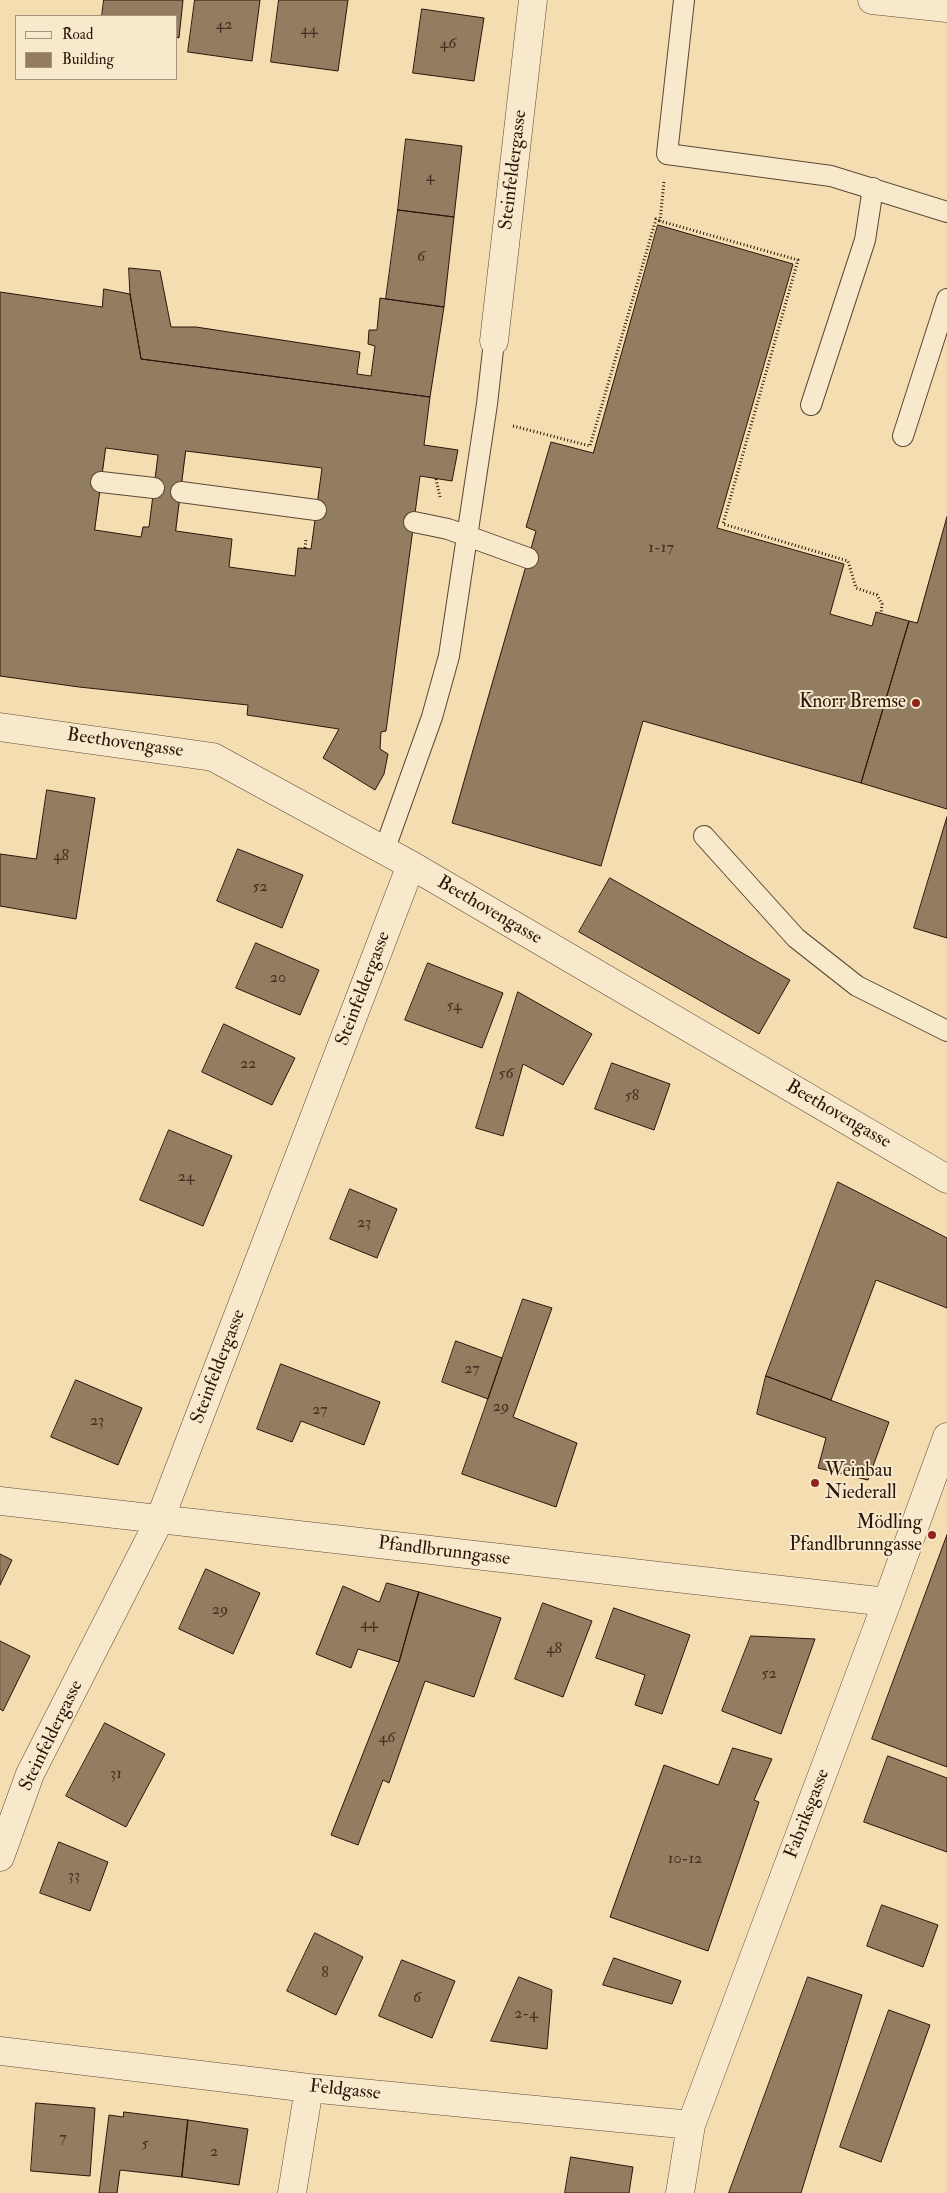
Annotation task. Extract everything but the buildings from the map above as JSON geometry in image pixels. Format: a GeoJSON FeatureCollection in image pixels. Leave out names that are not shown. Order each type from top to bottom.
{"type":"FeatureCollection","features":[{"type":"Feature","properties":{"kind":"street","name":"Steinfeldergasse"},"geometry":{"type":"LineString","coordinates":[[494,341],[533,0]]}},
{"type":"Feature","properties":{"kind":"street"},"geometry":{"type":"LineString","coordinates":[[872,0],[947,8]]}},
{"type":"Feature","properties":{"kind":"street","name":"Beethovengasse"},"geometry":{"type":"LineString","coordinates":[[0,727],[213,756],[411,866],[947,1179]]}},
{"type":"Feature","properties":{"kind":"street","name":"Steinfeldergasse"},"geometry":{"type":"LineString","coordinates":[[0,1857],[30,1774],[160,1519],[411,866]]}},
{"type":"Feature","properties":{"kind":"street","name":"Fabriksgasse"},"geometry":{"type":"LineString","coordinates":[[680,2193],[691,2124],[888,1602],[947,1437]]}},
{"type":"Feature","properties":{"kind":"street","name":"Pfandlbrunngasse"},"geometry":{"type":"LineString","coordinates":[[0,1501],[888,1602]]}},
{"type":"Feature","properties":{"kind":"street","name":"Feldgasse"},"geometry":{"type":"LineString","coordinates":[[0,2051],[309,2088],[691,2124]]}},
{"type":"Feature","properties":{"kind":"street"},"geometry":{"type":"LineString","coordinates":[[292,2193],[309,2088]]}},
{"type":"Feature","properties":{"kind":"lane"},"geometry":{"type":"LineString","coordinates":[[684,0],[667,154],[831,176],[947,212]]}},
{"type":"Feature","properties":{"kind":"lane"},"geometry":{"type":"LineString","coordinates":[[811,405],[865,240],[873,188]]}},
{"type":"Feature","properties":{"kind":"lane"},"geometry":{"type":"LineString","coordinates":[[903,436],[947,299]]}},
{"type":"Feature","properties":{"kind":"lane"},"geometry":{"type":"LineString","coordinates":[[384,851],[432,718],[449,656],[487,404],[494,341]]}},
{"type":"Feature","properties":{"kind":"lane"},"geometry":{"type":"LineString","coordinates":[[101,482],[154,488]]}},
{"type":"Feature","properties":{"kind":"lane"},"geometry":{"type":"LineString","coordinates":[[181,492],[316,510]]}},
{"type":"Feature","properties":{"kind":"lane"},"geometry":{"type":"LineString","coordinates":[[414,522],[448,529],[469,527],[528,558]]}},
{"type":"Feature","properties":{"kind":"lane"},"geometry":{"type":"LineString","coordinates":[[704,836],[796,938],[856,986],[947,1031]]}},
{"type":"Feature","properties":{"kind":"path"},"geometry":{"type":"LineString","coordinates":[[660,220],[667,154]]}},
{"type":"Feature","properties":{"kind":"path"},"geometry":{"type":"LineString","coordinates":[[512,426],[590,446],[656,219],[798,260],[723,524],[825,557],[848,561],[856,588],[878,595],[882,604],[881,613]]}},
{"type":"Feature","properties":{"kind":"path"},"geometry":{"type":"LineString","coordinates":[[436,479],[443,502],[469,527]]}},
{"type":"Feature","properties":{"kind":"place","name":"Knorr Bremse"},"geometry":{"type":"Point","coordinates":[916,703]}},
{"type":"Feature","properties":{"kind":"place","name":"Weinbau Niederall"},"geometry":{"type":"Point","coordinates":[815,1483]}},
{"type":"Feature","properties":{"kind":"place","name":"Mödling Pfandlbrunngasse"},"geometry":{"type":"Point","coordinates":[932,1535]}}]}
